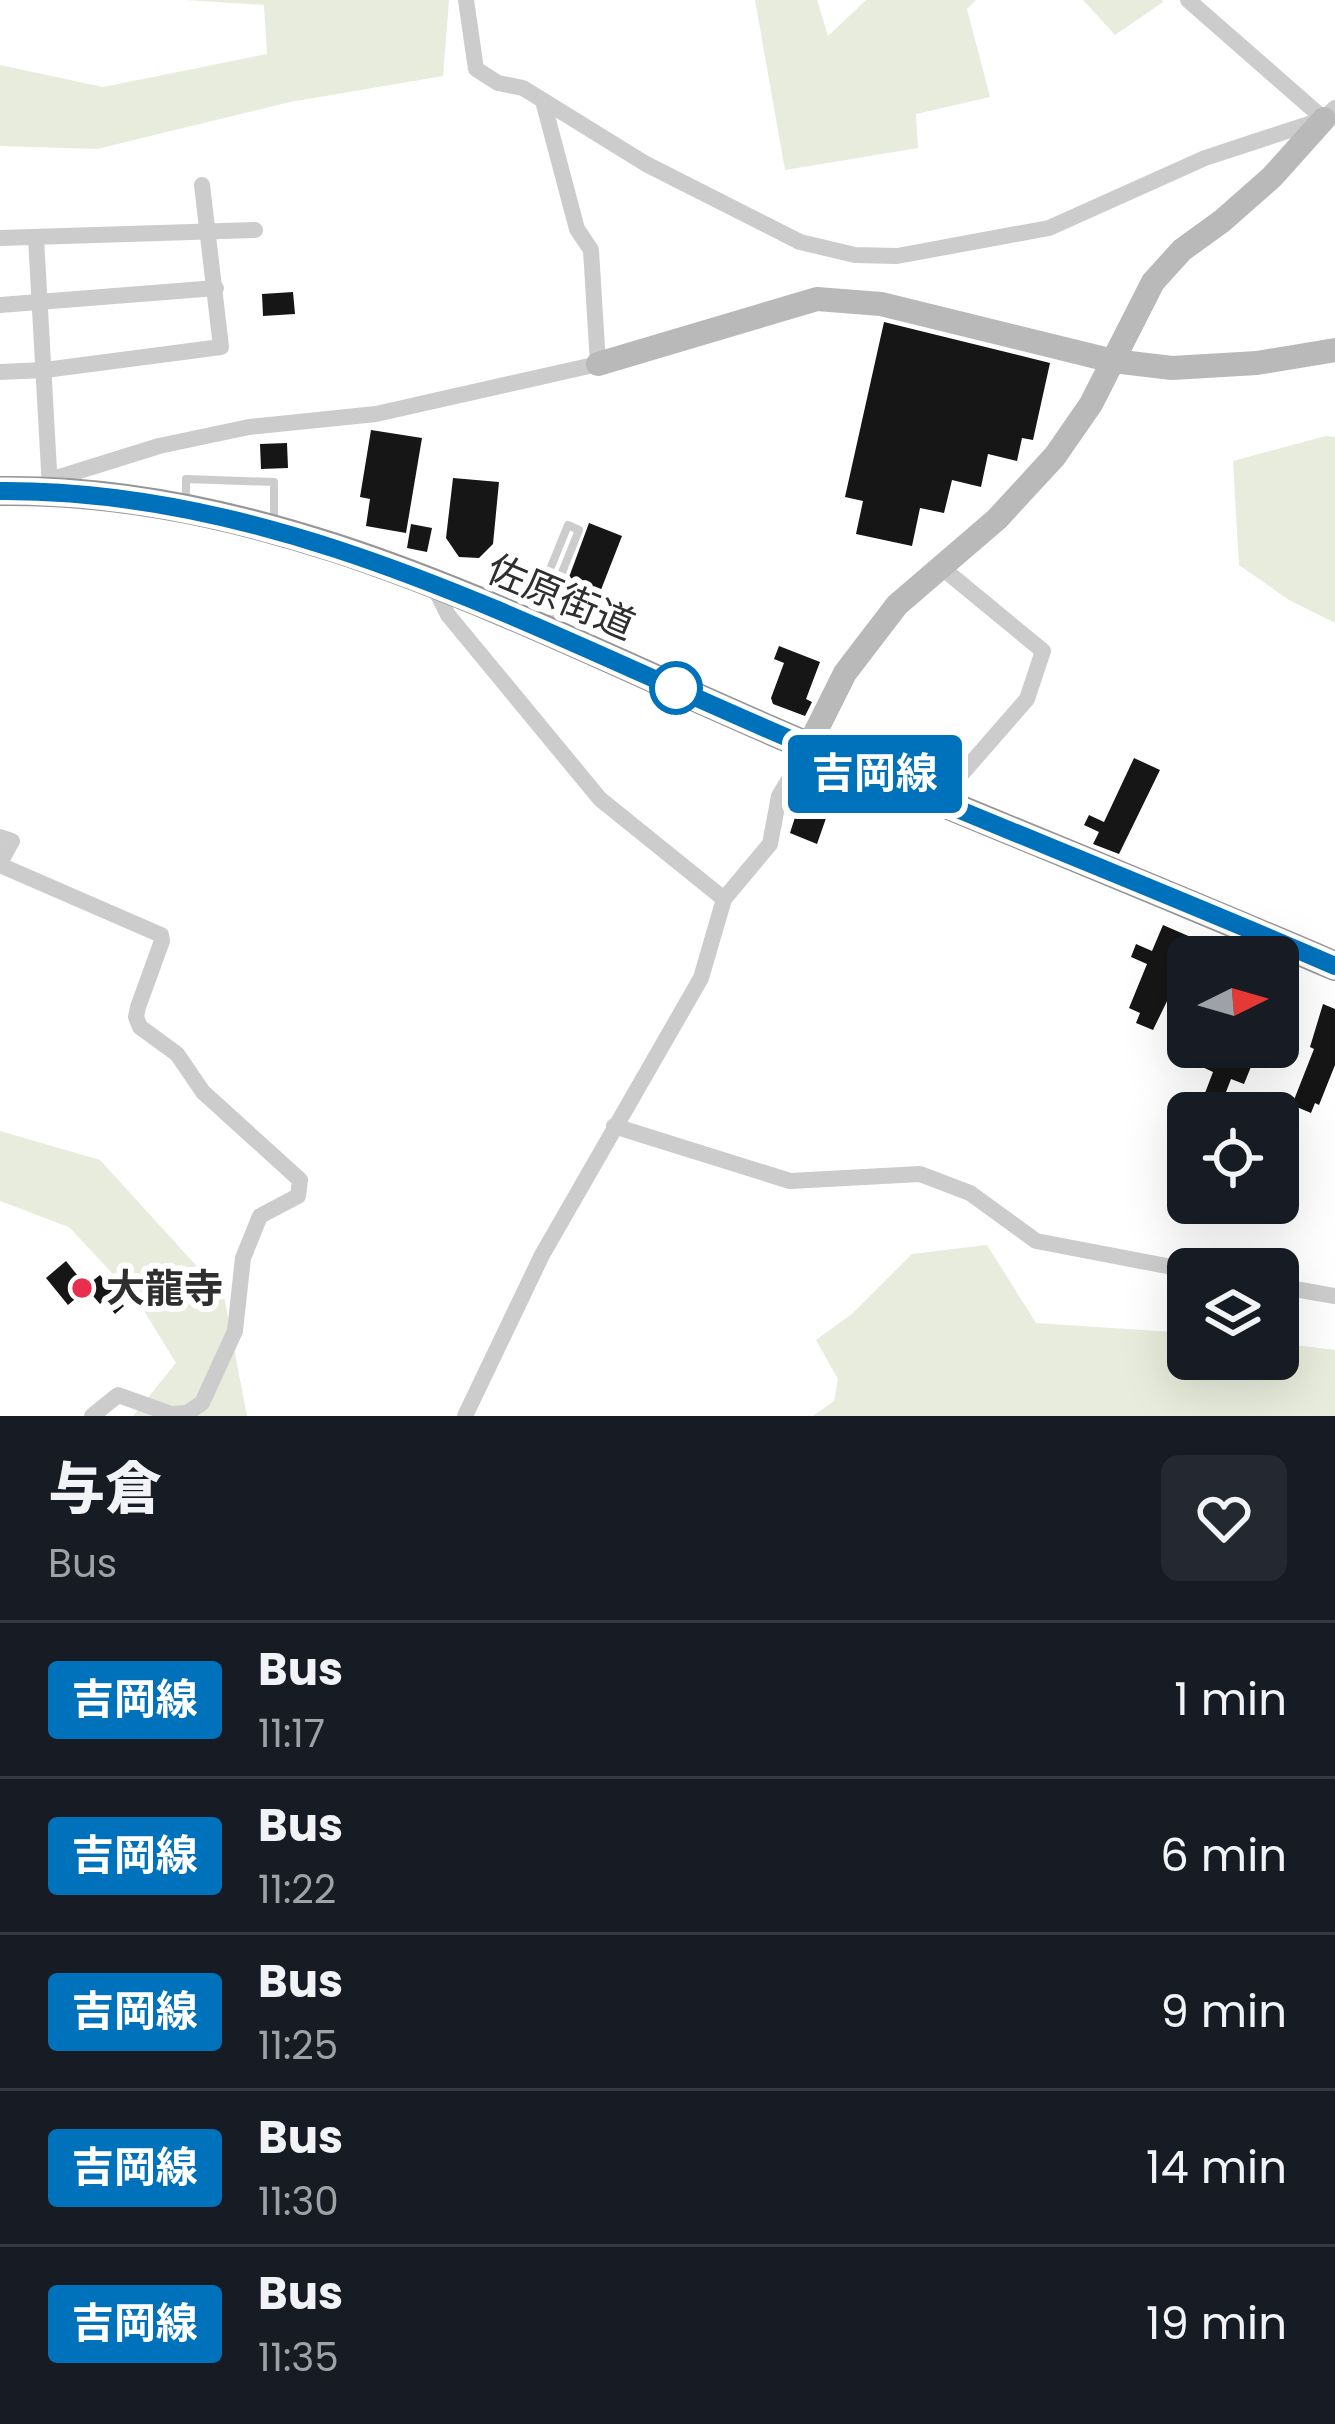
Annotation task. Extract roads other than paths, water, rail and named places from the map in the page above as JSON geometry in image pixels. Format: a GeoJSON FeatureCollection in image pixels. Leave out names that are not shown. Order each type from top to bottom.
{"type":"FeatureCollection","features":[{"type":"Feature","properties":{"kind":"highway","name":"佐原街道"},"geometry":{"type":"LineString","coordinates":[[0,491],[50,486],[186,508],[274,528],[359,555],[1335,966]]}},
{"type":"Feature","properties":{"kind":"street"},"geometry":{"type":"LineString","coordinates":[[466,0],[476,69],[543,101],[646,164],[800,242],[855,254],[897,256],[1049,228],[1205,158],[1329,113]]}},
{"type":"Feature","properties":{"kind":"street"},"geometry":{"type":"LineString","coordinates":[[1188,0],[1329,113]]}},
{"type":"Feature","properties":{"kind":"street"},"geometry":{"type":"LineString","coordinates":[[543,101],[577,229],[591,250],[598,364]]}},
{"type":"Feature","properties":{"kind":"street"},"geometry":{"type":"LineString","coordinates":[[465,1416],[542,1255],[701,978],[724,899],[770,844],[778,796],[845,673],[897,605],[997,519],[1055,456],[1091,404],[1138,307],[1168,264],[1262,185],[1329,113]]}},
{"type":"Feature","properties":{"kind":"street"},"geometry":{"type":"LineString","coordinates":[[0,372],[221,347],[202,185]]}},
{"type":"Feature","properties":{"kind":"street"},"geometry":{"type":"LineString","coordinates":[[0,238],[255,230]]}},
{"type":"Feature","properties":{"kind":"street"},"geometry":{"type":"LineString","coordinates":[[36,238],[50,486],[176,442],[249,428],[376,414],[598,364],[817,299],[881,304],[1113,362],[1198,368],[1335,350]]}},
{"type":"Feature","properties":{"kind":"street"},"geometry":{"type":"LineString","coordinates":[[0,305],[216,288]]}},
{"type":"Feature","properties":{"kind":"street"},"geometry":{"type":"LineString","coordinates":[[939,800],[1027,699],[1043,651],[941,567]]}},
{"type":"Feature","properties":{"kind":"street"},"geometry":{"type":"LineString","coordinates":[[434,586],[448,615],[600,799],[724,899]]}},
{"type":"Feature","properties":{"kind":"street"},"geometry":{"type":"LineString","coordinates":[[0,837],[12,841],[0,864],[161,934],[163,941],[138,1007],[140,1027],[177,1054],[203,1092],[300,1180],[298,1196],[260,1216],[243,1258],[235,1331],[202,1403],[187,1413],[171,1414],[118,1394],[92,1416]]}},
{"type":"Feature","properties":{"kind":"street"},"geometry":{"type":"LineString","coordinates":[[614,1126],[790,1181],[887,1173],[936,1178],[970,1193],[1036,1241],[1167,1266]]}},
{"type":"Feature","properties":{"kind":"street"},"geometry":{"type":"LineString","coordinates":[[1299,1290],[1335,1296]]}},
{"type":"Feature","properties":{"kind":"lane"},"geometry":{"type":"LineString","coordinates":[[186,508],[186,479],[274,482],[274,528]]}},
{"type":"Feature","properties":{"kind":"lane"},"geometry":{"type":"LineString","coordinates":[[568,525],[579,530],[553,595],[558,602],[538,627],[568,525]]}},
{"type":"Feature","properties":{"kind":"place","name":"大龍寺"},"geometry":{"type":"Point","coordinates":[82,1288]}}]}
